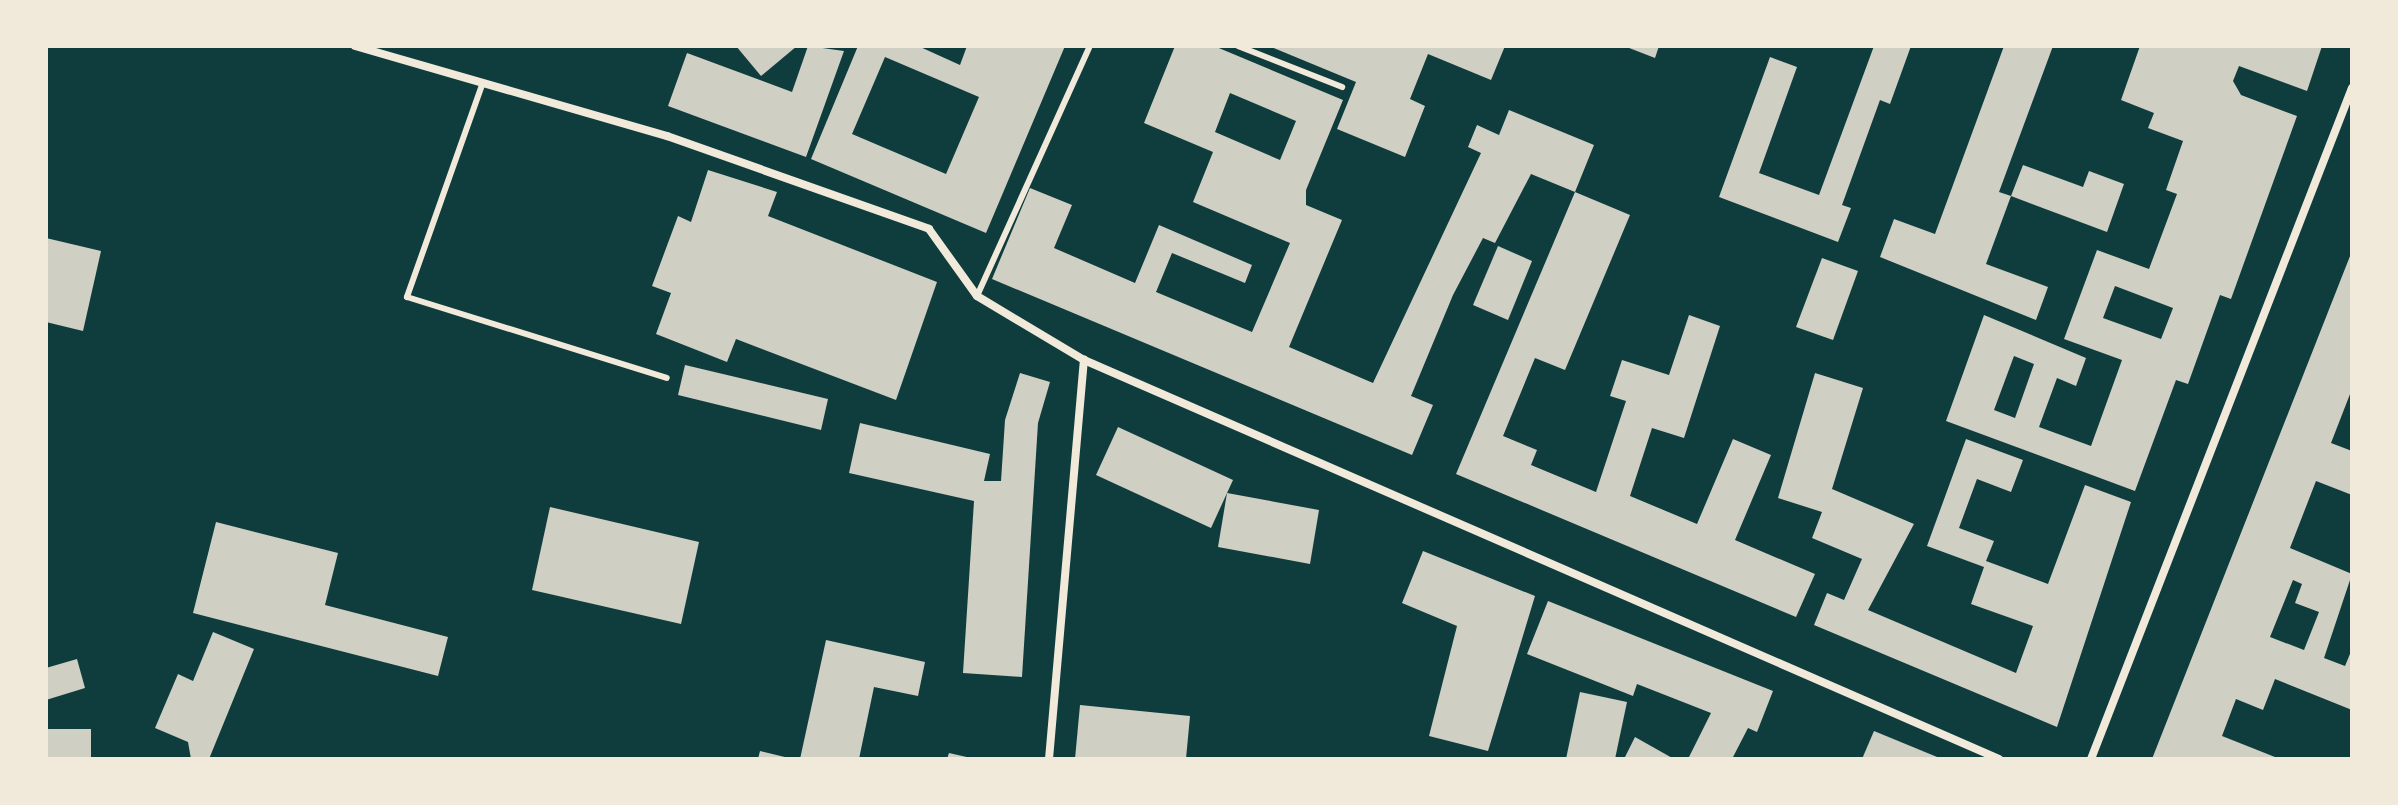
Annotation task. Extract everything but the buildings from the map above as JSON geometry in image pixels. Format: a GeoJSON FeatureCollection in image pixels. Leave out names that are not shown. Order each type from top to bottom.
{"type":"FeatureCollection","features":[{"type":"Feature","properties":{"kind":"street"},"geometry":{"type":"LineString","coordinates":[[355,46],[667,136],[929,229],[977,296],[1084,360],[1999,759]]}},
{"type":"Feature","properties":{"kind":"street"},"geometry":{"type":"LineString","coordinates":[[2091,759],[2352,88]]}},
{"type":"Feature","properties":{"kind":"street"},"geometry":{"type":"LineString","coordinates":[[1049,759],[1084,360]]}},
{"type":"Feature","properties":{"kind":"lane"},"geometry":{"type":"LineString","coordinates":[[977,296],[1090,46]]}},
{"type":"Feature","properties":{"kind":"lane"},"geometry":{"type":"LineString","coordinates":[[1238,46],[1342,87]]}},
{"type":"Feature","properties":{"kind":"lane"},"geometry":{"type":"LineString","coordinates":[[482,85],[407,297],[667,378]]}}]}
